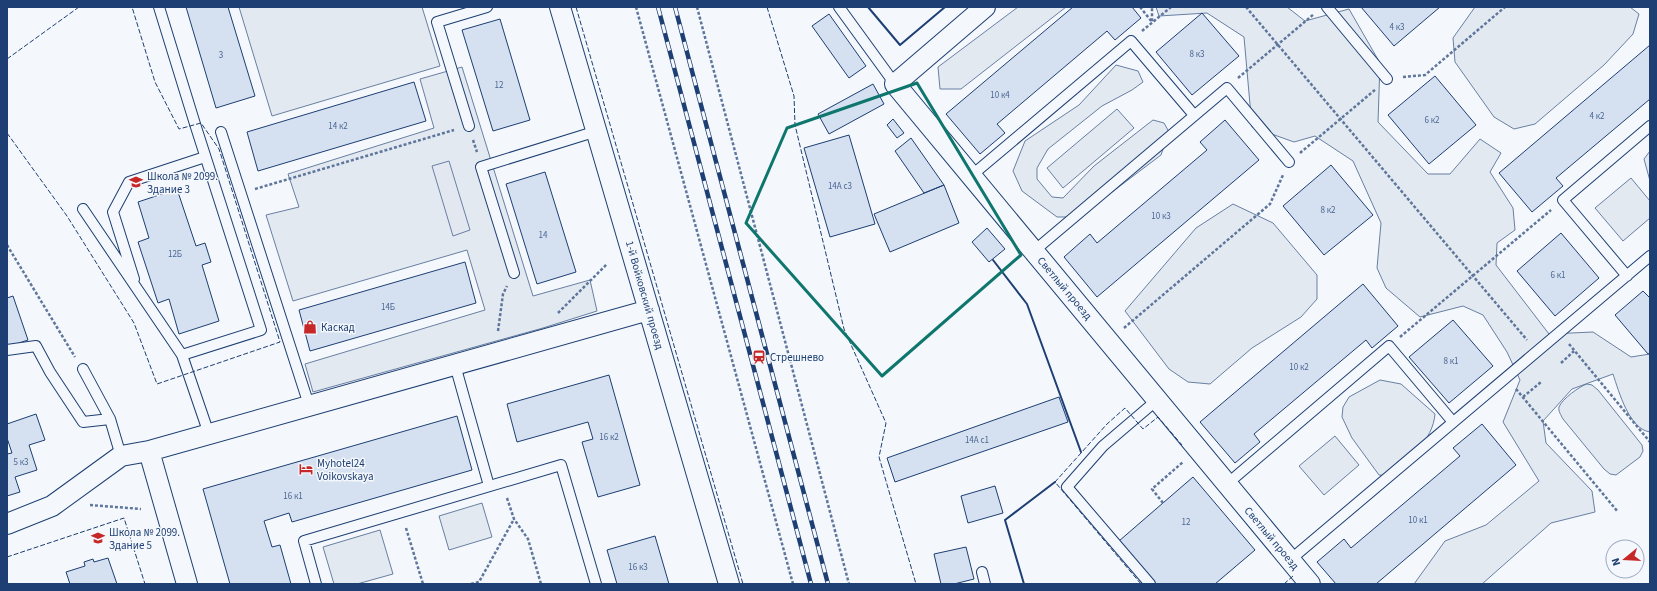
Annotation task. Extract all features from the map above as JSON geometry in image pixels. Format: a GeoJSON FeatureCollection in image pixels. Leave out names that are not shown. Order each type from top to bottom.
{"type":"FeatureCollection","features":[{"type":"Feature","properties":{"kind":"street","name":"1-й Войковский проезд"},"geometry":{"type":"LineString","coordinates":[[560,7],[729,584]]}},
{"type":"Feature","properties":{"kind":"street"},"geometry":{"type":"LineString","coordinates":[[895,84],[985,7]]}},
{"type":"Feature","properties":{"kind":"street","name":"Светлый проезд"},"geometry":{"type":"LineString","coordinates":[[895,84],[1310,584]]}},
{"type":"Feature","properties":{"kind":"street"},"geometry":{"type":"LineString","coordinates":[[7,524],[52,506],[121,456],[149,451],[649,310]]}},
{"type":"Feature","properties":{"kind":"street"},"geometry":{"type":"LineString","coordinates":[[149,451],[187,584]]}},
{"type":"Feature","properties":{"kind":"lane"},"geometry":{"type":"LineString","coordinates":[[159,7],[261,330],[182,355]]}},
{"type":"Feature","properties":{"kind":"lane"},"geometry":{"type":"LineString","coordinates":[[469,126],[437,22],[487,7]]}},
{"type":"Feature","properties":{"kind":"lane"},"geometry":{"type":"LineString","coordinates":[[839,7],[895,84]]}},
{"type":"Feature","properties":{"kind":"lane"},"geometry":{"type":"LineString","coordinates":[[1327,7],[1387,79]]}},
{"type":"Feature","properties":{"kind":"lane"},"geometry":{"type":"LineString","coordinates":[[971,176],[1131,41],[1194,115]]}},
{"type":"Feature","properties":{"kind":"lane"},"geometry":{"type":"LineString","coordinates":[[1034,251],[1227,88],[1289,162]]}},
{"type":"Feature","properties":{"kind":"lane"},"geometry":{"type":"LineString","coordinates":[[1627,276],[1563,200],[1650,126]]}},
{"type":"Feature","properties":{"kind":"lane"},"geometry":{"type":"LineString","coordinates":[[514,273],[481,167],[596,131]]}},
{"type":"Feature","properties":{"kind":"lane"},"geometry":{"type":"LineString","coordinates":[[222,132],[309,405]]}},
{"type":"Feature","properties":{"kind":"lane"},"geometry":{"type":"LineString","coordinates":[[138,291],[113,212],[128,182],[206,157]]}},
{"type":"Feature","properties":{"kind":"lane"},"geometry":{"type":"LineString","coordinates":[[83,209],[182,355],[209,434]]}},
{"type":"Feature","properties":{"kind":"lane"},"geometry":{"type":"LineString","coordinates":[[1290,560],[1650,256]]}},
{"type":"Feature","properties":{"kind":"lane"},"geometry":{"type":"LineString","coordinates":[[7,350],[36,346],[50,372],[82,422],[110,419]]}},
{"type":"Feature","properties":{"kind":"lane"},"geometry":{"type":"LineString","coordinates":[[1226,484],[1389,346],[1453,422]]}},
{"type":"Feature","properties":{"kind":"lane"},"geometry":{"type":"LineString","coordinates":[[455,364],[489,486]]}},
{"type":"Feature","properties":{"kind":"lane"},"geometry":{"type":"LineString","coordinates":[[83,369],[110,419],[121,456]]}},
{"type":"Feature","properties":{"kind":"lane"},"geometry":{"type":"LineString","coordinates":[[1150,584],[1067,487],[1103,446],[1157,400]]}},
{"type":"Feature","properties":{"kind":"lane"},"geometry":{"type":"LineString","coordinates":[[316,584],[304,541],[561,464],[596,584]]}},
{"type":"Feature","properties":{"kind":"lane"},"geometry":{"type":"LineString","coordinates":[[982,572],[985,584]]}},
{"type":"Feature","properties":{"kind":"path"},"geometry":{"type":"LineString","coordinates":[[636,7],[793,584]]}},
{"type":"Feature","properties":{"kind":"path"},"geometry":{"type":"LineString","coordinates":[[697,7],[849,584]]}},
{"type":"Feature","properties":{"kind":"path"},"geometry":{"type":"LineString","coordinates":[[1140,7],[1152,22]]}},
{"type":"Feature","properties":{"kind":"path"},"geometry":{"type":"LineString","coordinates":[[1152,7],[1152,22]]}},
{"type":"Feature","properties":{"kind":"path"},"geometry":{"type":"LineString","coordinates":[[1131,41],[1171,7]]}},
{"type":"Feature","properties":{"kind":"path"},"geometry":{"type":"LineString","coordinates":[[1246,7],[1537,352]]}},
{"type":"Feature","properties":{"kind":"path"},"geometry":{"type":"LineString","coordinates":[[1227,88],[1317,12]]}},
{"type":"Feature","properties":{"kind":"path"},"geometry":{"type":"LineString","coordinates":[[241,193],[469,126],[481,167]]}},
{"type":"Feature","properties":{"kind":"path"},"geometry":{"type":"LineString","coordinates":[[1389,346],[1563,200]]}},
{"type":"Feature","properties":{"kind":"path"},"geometry":{"type":"LineString","coordinates":[[7,246],[83,369]]}},
{"type":"Feature","properties":{"kind":"path"},"geometry":{"type":"LineString","coordinates":[[554,317],[607,264]]}},
{"type":"Feature","properties":{"kind":"path"},"geometry":{"type":"LineString","coordinates":[[498,333],[502,294],[514,273]]}},
{"type":"Feature","properties":{"kind":"path"},"geometry":{"type":"LineString","coordinates":[[1560,333],[1650,442]]}},
{"type":"Feature","properties":{"kind":"path"},"geometry":{"type":"LineString","coordinates":[[1561,363],[1574,351]]}},
{"type":"Feature","properties":{"kind":"path"},"geometry":{"type":"LineString","coordinates":[[1506,378],[1618,512]]}},
{"type":"Feature","properties":{"kind":"path"},"geometry":{"type":"LineString","coordinates":[[1523,398],[1541,382]]}},
{"type":"Feature","properties":{"kind":"path"},"geometry":{"type":"LineString","coordinates":[[1163,503],[1152,489],[1198,449]]}},
{"type":"Feature","properties":{"kind":"path"},"geometry":{"type":"LineString","coordinates":[[502,482],[514,519],[528,539],[541,584]]}},
{"type":"Feature","properties":{"kind":"path"},"geometry":{"type":"LineString","coordinates":[[89,505],[141,509]]}},
{"type":"Feature","properties":{"kind":"path"},"geometry":{"type":"LineString","coordinates":[[401,512],[423,584]]}},
{"type":"Feature","properties":{"kind":"path"},"geometry":{"type":"LineString","coordinates":[[471,584],[479,582],[514,519]]}},
{"type":"Feature","properties":{"kind":"highlighted area"},"geometry":{"type":"Polygon","coordinates":[[[917,83],[1021,255],[882,376],[746,223],[787,128],[917,83]]]}},
{"type":"Feature","properties":{"kind":"shaded area"},"geometry":{"type":"Polygon","coordinates":[[[239,7],[422,7],[440,66],[272,116],[239,7]]]}},
{"type":"Feature","properties":{"kind":"shaded area"},"geometry":{"type":"Polygon","coordinates":[[[1018,7],[1066,7],[961,89],[940,89],[938,67],[1018,7]]]}},
{"type":"Feature","properties":{"kind":"shaded area"},"geometry":{"type":"Polygon","coordinates":[[[1156,7],[1287,7],[1305,21],[1349,9],[1380,63],[1378,122],[1428,174],[1450,174],[1480,139],[1501,153],[1490,172],[1513,208],[1515,230],[1497,243],[1496,265],[1549,334],[1593,332],[1631,357],[1650,354],[1650,432],[1636,424],[1631,417],[1626,409],[1613,374],[1572,389],[1543,421],[1546,443],[1592,491],[1595,512],[1551,523],[1482,584],[1414,584],[1445,541],[1486,525],[1539,481],[1503,422],[1520,380],[1507,352],[1483,315],[1463,306],[1420,317],[1386,288],[1377,268],[1381,223],[1353,161],[1315,136],[1294,142],[1252,127],[1244,37],[1207,13],[1159,16],[1156,7]]]}},
{"type":"Feature","properties":{"kind":"shaded area"},"geometry":{"type":"Polygon","coordinates":[[[1475,7],[1630,7],[1639,14],[1633,34],[1604,65],[1535,124],[1514,129],[1494,117],[1455,62],[1453,38],[1475,7]]]}},
{"type":"Feature","properties":{"kind":"shaded area"},"geometry":{"type":"Polygon","coordinates":[[[1116,65],[1138,71],[1143,82],[1132,90],[1102,106],[1048,149],[1037,168],[1037,179],[1052,197],[1063,198],[1094,166],[1153,120],[1164,123],[1169,132],[1161,155],[1079,217],[1057,217],[1022,191],[1013,171],[1025,141],[1079,105],[1116,65]]]}},
{"type":"Feature","properties":{"kind":"shaded area"},"geometry":{"type":"Polygon","coordinates":[[[462,67],[533,296],[590,280],[597,311],[543,328],[313,392],[305,364],[485,310],[467,250],[293,301],[266,215],[299,207],[288,174],[434,128],[420,79],[462,67]]]}},
{"type":"Feature","properties":{"kind":"shaded area"},"geometry":{"type":"Polygon","coordinates":[[[1117,109],[1134,128],[1063,188],[1047,168],[1117,109]]]}},
{"type":"Feature","properties":{"kind":"shaded area"},"geometry":{"type":"Polygon","coordinates":[[[1650,151],[1650,181],[1644,159],[1650,151]]]}},
{"type":"Feature","properties":{"kind":"shaded area"},"geometry":{"type":"Polygon","coordinates":[[[449,161],[470,230],[453,236],[432,166],[449,161]]]}},
{"type":"Feature","properties":{"kind":"shaded area"},"geometry":{"type":"Polygon","coordinates":[[[1631,178],[1650,201],[1650,218],[1623,241],[1595,208],[1631,178]]]}},
{"type":"Feature","properties":{"kind":"shaded area"},"geometry":{"type":"Polygon","coordinates":[[[1233,204],[1273,223],[1317,275],[1317,299],[1301,317],[1252,348],[1210,384],[1188,382],[1169,369],[1125,311],[1196,228],[1233,204]]]}},
{"type":"Feature","properties":{"kind":"shaded area"},"geometry":{"type":"Polygon","coordinates":[[[1380,380],[1401,384],[1435,414],[1430,432],[1425,441],[1391,476],[1379,475],[1352,438],[1342,417],[1343,407],[1349,397],[1380,380]]]}},
{"type":"Feature","properties":{"kind":"shaded area"},"geometry":{"type":"Polygon","coordinates":[[[1587,384],[1592,385],[1598,390],[1642,445],[1643,451],[1640,457],[1616,475],[1610,474],[1604,469],[1559,412],[1559,407],[1567,397],[1587,384]]]}},
{"type":"Feature","properties":{"kind":"shaded area"},"geometry":{"type":"Polygon","coordinates":[[[1335,436],[1359,465],[1324,495],[1299,466],[1335,436]]]}},
{"type":"Feature","properties":{"kind":"shaded area"},"geometry":{"type":"Polygon","coordinates":[[[482,503],[492,537],[449,550],[439,516],[482,503]]]}},
{"type":"Feature","properties":{"kind":"shaded area"},"geometry":{"type":"Polygon","coordinates":[[[380,530],[393,574],[357,584],[334,584],[323,547],[380,530]]]}},
{"type":"Feature","properties":{"kind":"building"},"geometry":{"type":"Polygon","coordinates":[[[186,7],[228,7],[255,96],[216,108],[186,7]]]}},
{"type":"Feature","properties":{"kind":"building"},"geometry":{"type":"Polygon","coordinates":[[[1073,7],[1132,7],[1141,18],[1115,40],[1107,31],[997,124],[1005,133],[980,154],[946,114],[1073,7]]]}},
{"type":"Feature","properties":{"kind":"building"},"geometry":{"type":"Polygon","coordinates":[[[1361,7],[1440,7],[1394,46],[1361,7]]]}},
{"type":"Feature","properties":{"kind":"building"},"geometry":{"type":"Polygon","coordinates":[[[1202,13],[1239,56],[1192,95],[1156,52],[1202,13]]]}},
{"type":"Feature","properties":{"kind":"building"},"geometry":{"type":"Polygon","coordinates":[[[829,14],[866,66],[849,78],[812,26],[829,14]]]}},
{"type":"Feature","properties":{"kind":"building"},"geometry":{"type":"Polygon","coordinates":[[[500,19],[530,120],[493,131],[462,30],[500,19]]]}},
{"type":"Feature","properties":{"kind":"building"},"geometry":{"type":"Polygon","coordinates":[[[1650,45],[1650,99],[1556,178],[1563,186],[1532,212],[1499,173],[1650,45]]]}},
{"type":"Feature","properties":{"kind":"building"},"geometry":{"type":"Polygon","coordinates":[[[1435,76],[1476,125],[1429,164],[1388,115],[1435,76]]]}},
{"type":"Feature","properties":{"kind":"building"},"geometry":{"type":"Polygon","coordinates":[[[414,82],[426,121],[258,171],[247,132],[414,82]]]}},
{"type":"Feature","properties":{"kind":"building"},"geometry":{"type":"Polygon","coordinates":[[[873,84],[884,104],[829,134],[818,114],[873,84]]]}},
{"type":"Feature","properties":{"kind":"building"},"geometry":{"type":"Polygon","coordinates":[[[893,119],[904,133],[897,138],[887,125],[893,119]]]}},
{"type":"Feature","properties":{"kind":"building"},"geometry":{"type":"Polygon","coordinates":[[[1225,120],[1259,160],[1097,297],[1064,257],[1090,234],[1097,243],[1207,150],[1200,142],[1225,120]]]}},
{"type":"Feature","properties":{"kind":"building"},"geometry":{"type":"Polygon","coordinates":[[[849,135],[875,224],[830,237],[804,148],[849,135]]]}},
{"type":"Feature","properties":{"kind":"building"},"geometry":{"type":"Polygon","coordinates":[[[911,138],[944,185],[924,193],[895,151],[911,138]]]}},
{"type":"Feature","properties":{"kind":"building"},"geometry":{"type":"Polygon","coordinates":[[[1331,165],[1373,215],[1324,255],[1283,206],[1331,165]]]}},
{"type":"Feature","properties":{"kind":"building"},"geometry":{"type":"Polygon","coordinates":[[[545,172],[576,272],[537,284],[506,184],[545,172]]]}},
{"type":"Feature","properties":{"kind":"building"},"geometry":{"type":"Polygon","coordinates":[[[944,185],[959,223],[890,252],[874,214],[944,185]]]}},
{"type":"Feature","properties":{"kind":"building"},"geometry":{"type":"Polygon","coordinates":[[[177,189],[196,246],[205,243],[211,262],[202,265],[219,321],[179,334],[169,299],[158,303],[138,242],[149,238],[138,202],[177,189]]]}},
{"type":"Feature","properties":{"kind":"building"},"geometry":{"type":"Polygon","coordinates":[[[987,228],[1005,249],[989,262],[972,242],[987,228]]]}},
{"type":"Feature","properties":{"kind":"building"},"geometry":{"type":"Polygon","coordinates":[[[1561,233],[1599,278],[1555,316],[1517,271],[1561,233]]]}},
{"type":"Feature","properties":{"kind":"building"},"geometry":{"type":"Polygon","coordinates":[[[465,262],[476,303],[310,351],[299,310],[465,262]]]}},
{"type":"Feature","properties":{"kind":"building"},"geometry":{"type":"Polygon","coordinates":[[[1363,284],[1398,326],[1372,348],[1366,340],[1254,434],[1260,442],[1235,463],[1200,422],[1363,284]]]}},
{"type":"Feature","properties":{"kind":"building"},"geometry":{"type":"Polygon","coordinates":[[[1643,291],[1650,298],[1650,353],[1648,354],[1615,315],[1643,291]]]}},
{"type":"Feature","properties":{"kind":"building"},"geometry":{"type":"Polygon","coordinates":[[[13,296],[28,340],[7,347],[7,298],[13,296]]]}},
{"type":"Feature","properties":{"kind":"building"},"geometry":{"type":"Polygon","coordinates":[[[1453,320],[1493,366],[1449,403],[1409,357],[1453,320]]]}},
{"type":"Feature","properties":{"kind":"building"},"geometry":{"type":"Polygon","coordinates":[[[609,375],[640,485],[598,497],[582,442],[593,439],[588,422],[517,442],[507,404],[609,375]]]}},
{"type":"Feature","properties":{"kind":"building"},"geometry":{"type":"Polygon","coordinates":[[[1059,397],[1068,422],[895,482],[887,458],[1059,397]]]}},
{"type":"Feature","properties":{"kind":"building"},"geometry":{"type":"Polygon","coordinates":[[[36,414],[45,440],[29,445],[37,470],[15,477],[20,492],[7,496],[7,454],[12,453],[7,438],[7,424],[36,414]]]}},
{"type":"Feature","properties":{"kind":"building"},"geometry":{"type":"Polygon","coordinates":[[[457,416],[472,470],[292,522],[289,513],[264,521],[272,547],[280,545],[291,584],[230,584],[203,489],[457,416]]]}},
{"type":"Feature","properties":{"kind":"building"},"geometry":{"type":"Polygon","coordinates":[[[1482,424],[1516,465],[1376,584],[1336,584],[1317,562],[1344,539],[1351,548],[1460,456],[1453,448],[1482,424]]]}},
{"type":"Feature","properties":{"kind":"building"},"geometry":{"type":"Polygon","coordinates":[[[1193,477],[1255,550],[1215,584],[1155,584],[1119,541],[1193,477]]]}},
{"type":"Feature","properties":{"kind":"building"},"geometry":{"type":"Polygon","coordinates":[[[995,486],[1003,513],[968,523],[961,496],[995,486]]]}},
{"type":"Feature","properties":{"kind":"building"},"geometry":{"type":"Polygon","coordinates":[[[655,536],[669,584],[617,584],[607,550],[655,536]]]}},
{"type":"Feature","properties":{"kind":"building"},"geometry":{"type":"Polygon","coordinates":[[[966,547],[974,579],[954,584],[941,584],[934,554],[966,547]]]}},
{"type":"Feature","properties":{"kind":"building"},"geometry":{"type":"Polygon","coordinates":[[[108,558],[117,584],[70,584],[66,572],[85,566],[84,562],[93,559],[94,562],[108,558]]]}},
{"type":"Feature","properties":{"kind":"railway"},"geometry":{"type":"LineString","coordinates":[[658,7],[811,584]]}},
{"type":"Feature","properties":{"kind":"railway"},"geometry":{"type":"LineString","coordinates":[[675,7],[828,584]]}},
{"type":"Feature","properties":{"kind":"fence"},"geometry":{"type":"LineString","coordinates":[[7,59],[79,7]]}},
{"type":"Feature","properties":{"kind":"fence"},"geometry":{"type":"LineString","coordinates":[[7,133],[67,216],[134,323],[157,384],[280,342],[219,149],[201,123],[179,129],[155,82],[132,7]]}},
{"type":"Feature","properties":{"kind":"fence"},"geometry":{"type":"LineString","coordinates":[[576,7],[743,584]]}},
{"type":"Feature","properties":{"kind":"fence"},"geometry":{"type":"LineString","coordinates":[[767,7],[794,96],[795,125],[844,329],[886,423],[879,457],[916,584]]}},
{"type":"Feature","properties":{"kind":"fence"},"geometry":{"type":"LineString","coordinates":[[1141,584],[1055,482],[1107,424],[1125,408],[1143,429],[1158,417],[1182,445]]}},
{"type":"Feature","properties":{"kind":"fence"},"geometry":{"type":"LineString","coordinates":[[7,557],[124,518],[145,584]]}},
{"type":"Feature","properties":{"kind":"fence"},"geometry":{"type":"LineString","coordinates":[[1284,584],[1293,576],[1292,575]]}},
{"type":"Feature","properties":{"kind":"wall"},"geometry":{"type":"LineString","coordinates":[[868,7],[900,45],[945,7]]}},
{"type":"Feature","properties":{"kind":"wall"},"geometry":{"type":"LineString","coordinates":[[993,260],[1027,304],[1081,452]]}},
{"type":"Feature","properties":{"kind":"wall"},"geometry":{"type":"LineString","coordinates":[[1024,584],[1005,520],[1055,482]]}},
{"type":"Feature","properties":{"kind":"place","name":"Школа № 2099. Здание 3"},"geometry":{"type":"Point","coordinates":[136,182]}},
{"type":"Feature","properties":{"kind":"place","name":"Каскад"},"geometry":{"type":"Point","coordinates":[310,327]}},
{"type":"Feature","properties":{"kind":"place","name":"Стрешнево"},"geometry":{"type":"Point","coordinates":[759,357]}},
{"type":"Feature","properties":{"kind":"place","name":"Myhotel24 Voikovskaya"},"geometry":{"type":"Point","coordinates":[306,469]}},
{"type":"Feature","properties":{"kind":"place","name":"Школа № 2099. Здание 5"},"geometry":{"type":"Point","coordinates":[98,538]}}]}
